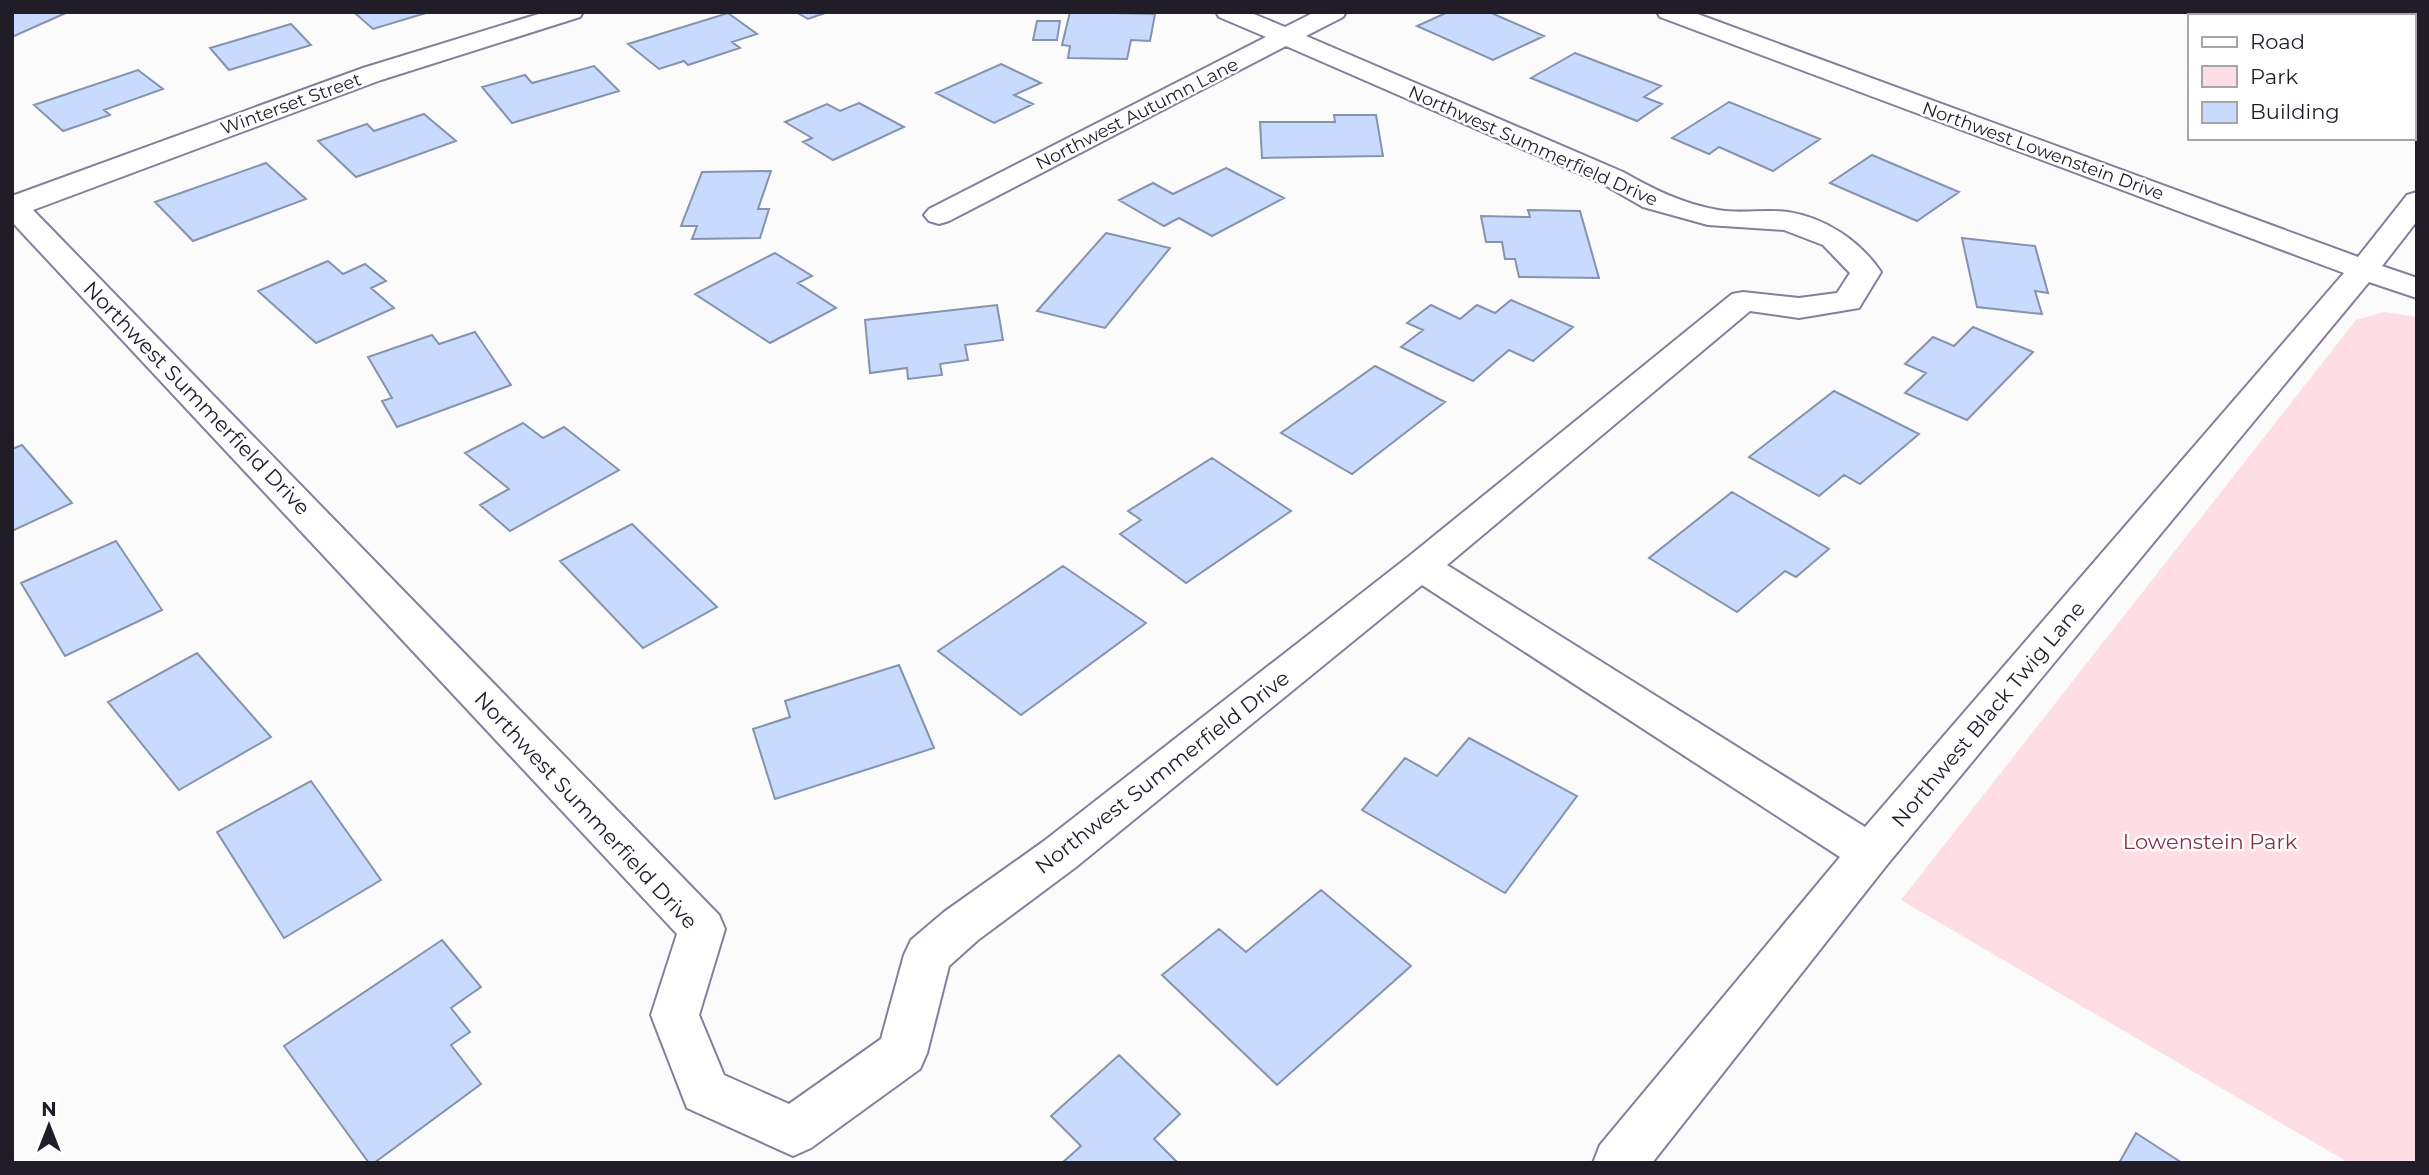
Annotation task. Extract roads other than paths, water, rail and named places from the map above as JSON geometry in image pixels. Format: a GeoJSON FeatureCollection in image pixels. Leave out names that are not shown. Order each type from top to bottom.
{"type":"FeatureCollection","features":[{"type":"Feature","properties":{"kind":"street","name":"Winterset Street"},"geometry":{"type":"LineString","coordinates":[[14,206],[372,74],[571,12]]}},
{"type":"Feature","properties":{"kind":"street","name":"Northwest Summerfield Drive"},"geometry":{"type":"LineString","coordinates":[[14,206],[702,929],[675,1016],[705,1091],[793,1130],[902,1053],[928,955],[961,926],[1060,854],[1421,566],[1743,301],[1799,308],[1848,301],[1866,272],[1834,239],[1788,221],[1718,219],[1653,201],[1613,178],[1228,12]]}},
{"type":"Feature","properties":{"kind":"street","name":"Northwest Autumn Lane"},"geometry":{"type":"LineString","coordinates":[[939,215],[1334,12]]}},
{"type":"Feature","properties":{"kind":"street","name":"Northwest Lowenstein Drive"},"geometry":{"type":"LineString","coordinates":[[1669,12],[2417,289]]}},
{"type":"Feature","properties":{"kind":"street","name":"Northwest Black Twig Lane"},"geometry":{"type":"LineString","coordinates":[[1619,1163],[1870,853],[2363,270],[2417,201]]}},
{"type":"Feature","properties":{"kind":"street"},"geometry":{"type":"LineString","coordinates":[[1421,566],[1870,853]]}},
{"type":"Feature","properties":{"kind":"park label","name":"Lowenstein Park"},"geometry":{"type":"Point","coordinates":[2210,841]}}]}
